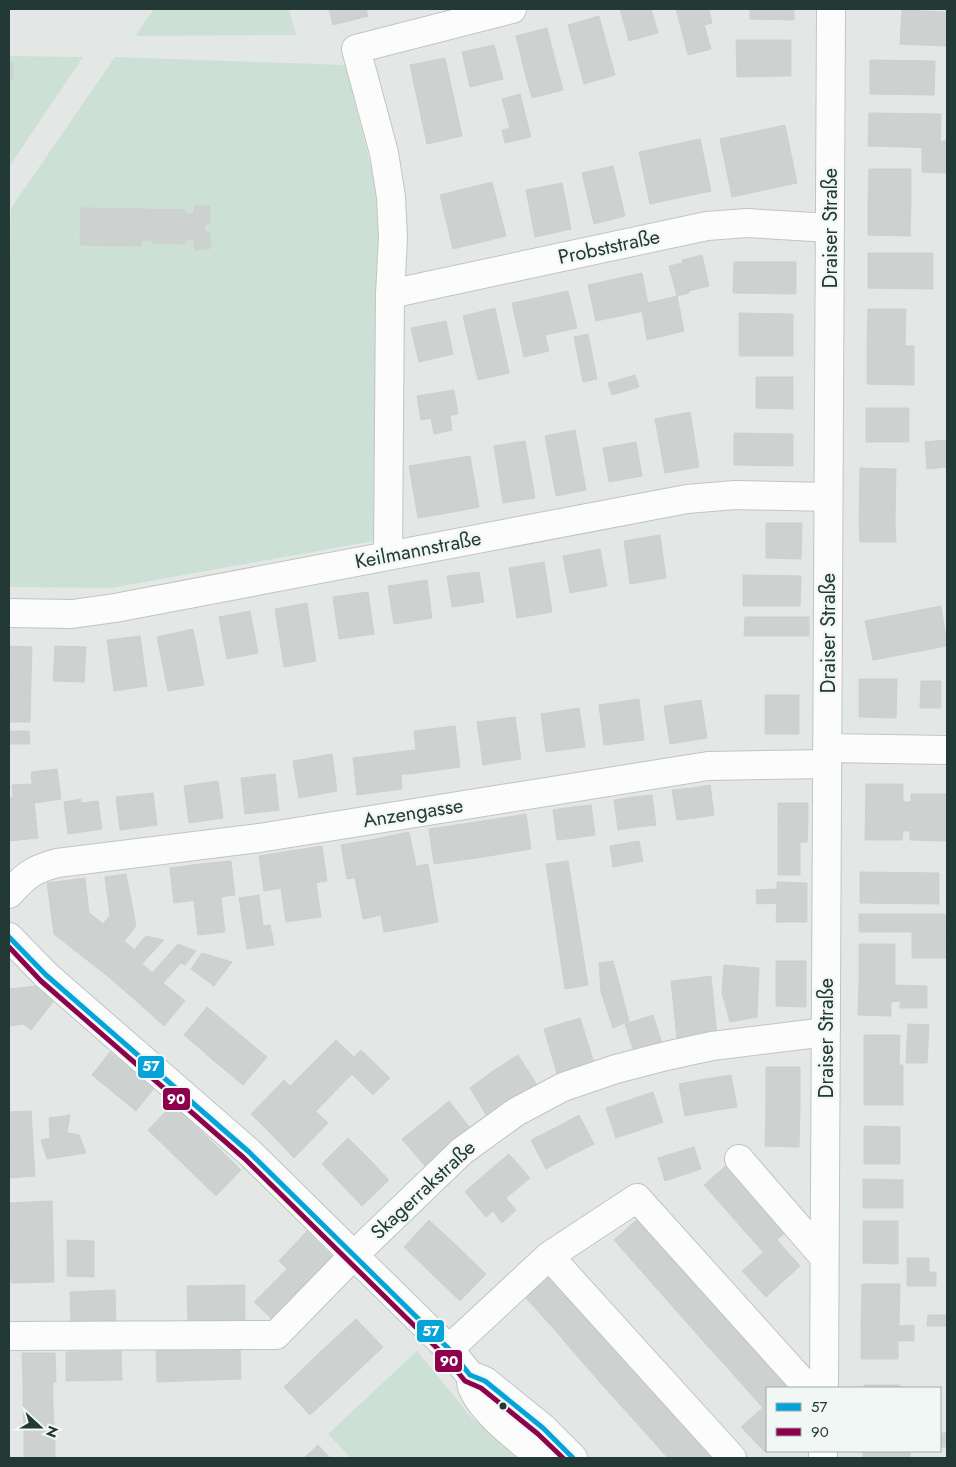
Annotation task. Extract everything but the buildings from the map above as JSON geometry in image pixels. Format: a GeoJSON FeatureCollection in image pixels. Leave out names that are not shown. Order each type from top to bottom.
{"type":"FeatureCollection","features":[{"type":"Feature","properties":{"kind":"street"},"geometry":{"type":"LineString","coordinates":[[388,556],[390,294],[393,238],[391,197],[384,153],[356,49],[512,9]]}},
{"type":"Feature","properties":{"kind":"street","name":"Draiser Straße"},"geometry":{"type":"LineString","coordinates":[[824,1387],[831,9]]}},
{"type":"Feature","properties":{"kind":"street","name":"Probststraße"},"geometry":{"type":"LineString","coordinates":[[390,294],[707,226],[747,223],[830,228]]}},
{"type":"Feature","properties":{"kind":"street","name":"Keilmannstraße"},"geometry":{"type":"LineString","coordinates":[[9,613],[72,614],[115,608],[687,499],[735,495],[828,497]]}},
{"type":"Feature","properties":{"kind":"street","name":"Anzengasse"},"geometry":{"type":"LineString","coordinates":[[9,894],[24,877],[37,869],[57,863],[259,838],[708,766],[827,756],[947,750]]}},
{"type":"Feature","properties":{"kind":"street"},"geometry":{"type":"LineString","coordinates":[[9,937],[46,976],[249,1152],[449,1349],[470,1375],[485,1381],[543,1428],[573,1458]]}},
{"type":"Feature","properties":{"kind":"street","name":"Skagerrakstraße"},"geometry":{"type":"LineString","coordinates":[[9,1336],[276,1335],[462,1151],[516,1112],[563,1087],[616,1069],[666,1056],[712,1046],[826,1032]]}},
{"type":"Feature","properties":{"kind":"street"},"geometry":{"type":"LineString","coordinates":[[739,1159],[824,1257]]}},
{"type":"Feature","properties":{"kind":"street"},"geometry":{"type":"LineString","coordinates":[[449,1349],[549,1256],[638,1198],[807,1387]]}},
{"type":"Feature","properties":{"kind":"street"},"geometry":{"type":"LineString","coordinates":[[549,1256],[732,1458]]}},
{"type":"Feature","properties":{"kind":"street"},"geometry":{"type":"LineString","coordinates":[[470,1375],[472,1387],[484,1406],[512,1434],[541,1458]]}},
{"type":"Feature","properties":{"kind":"green space"},"geometry":{"type":"Polygon","coordinates":[[[154,9],[289,9],[296,35],[135,36],[154,9]]]}},
{"type":"Feature","properties":{"kind":"green space"},"geometry":{"type":"Polygon","coordinates":[[[9,56],[83,57],[9,167],[9,56]]]}},
{"type":"Feature","properties":{"kind":"green space"},"geometry":{"type":"Polygon","coordinates":[[[115,57],[345,65],[382,210],[379,540],[111,588],[9,587],[9,258],[11,208],[115,57]]]}},
{"type":"Feature","properties":{"kind":"green space"},"geometry":{"type":"Polygon","coordinates":[[[417,1351],[471,1417],[517,1458],[351,1458],[328,1434],[417,1351]]]}},
{"type":"Feature","properties":{"kind":"transit line","name":"57"},"geometry":{"type":"LineString","coordinates":[[9,937],[46,975],[249,1152],[449,1349],[470,1375],[485,1381],[543,1428],[573,1458]]}},
{"type":"Feature","properties":{"kind":"transit line","name":"90"},"geometry":{"type":"LineString","coordinates":[[9,947],[41,981],[244,1158],[443,1354],[465,1381],[481,1388],[538,1434],[563,1458]]}}]}
